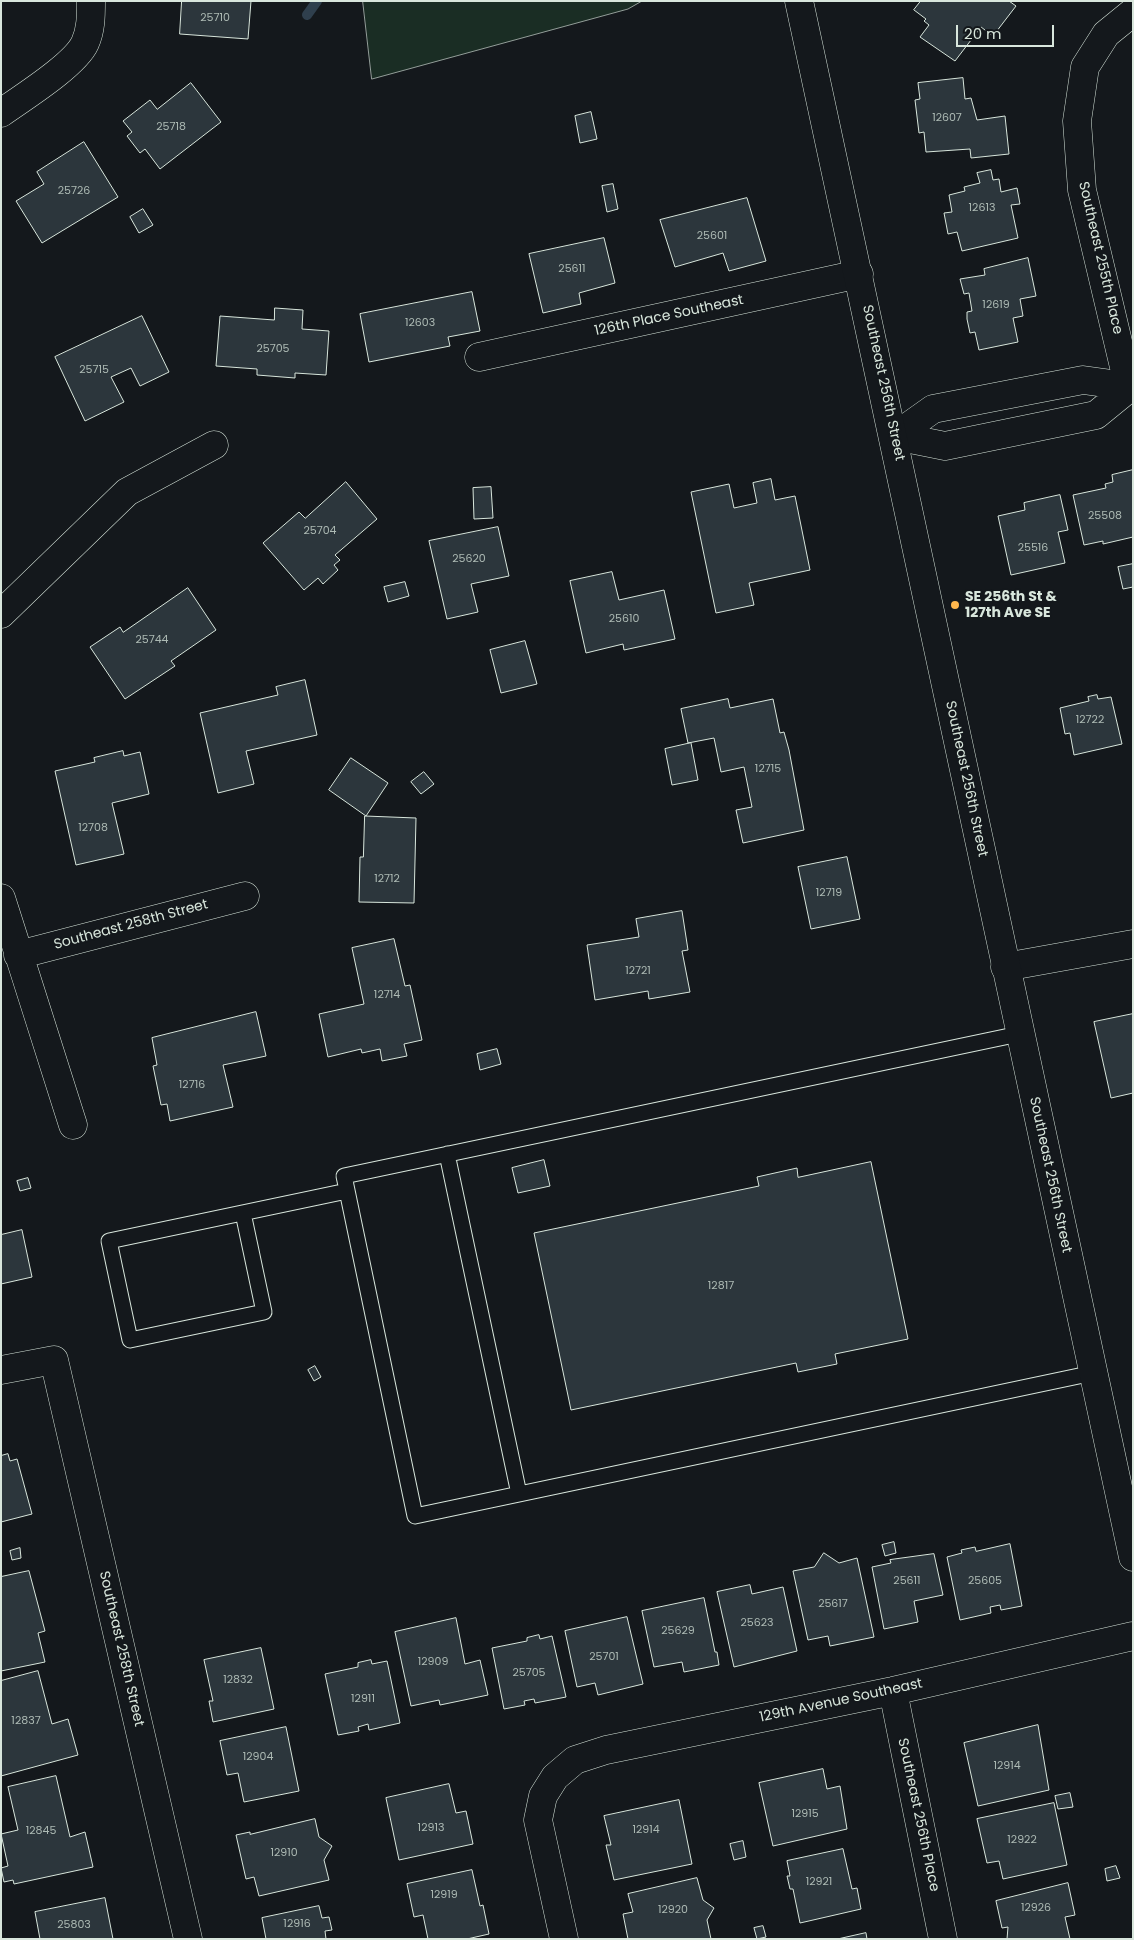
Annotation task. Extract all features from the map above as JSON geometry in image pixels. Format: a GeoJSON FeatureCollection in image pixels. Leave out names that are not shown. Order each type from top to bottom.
{"type":"FeatureCollection","features":[{"type":"Feature","properties":{"kind":"street"},"geometry":{"type":"LineString","coordinates":[[1,113],[56,75],[84,45],[91,22],[91,1]]}},
{"type":"Feature","properties":{"kind":"street","name":"Southeast 256th Street"},"geometry":{"type":"LineString","coordinates":[[799,1],[895,436],[1019,1034],[1133,1556]]}},
{"type":"Feature","properties":{"kind":"street","name":"Southeast 255th Place"},"geometry":{"type":"LineString","coordinates":[[1131,387],[1082,190],[1077,122],[1085,67],[1106,34],[1133,12]]}},
{"type":"Feature","properties":{"kind":"street","name":"126th Place Southeast"},"geometry":{"type":"LineString","coordinates":[[479,357],[859,274]]}},
{"type":"Feature","properties":{"kind":"street"},"geometry":{"type":"LineString","coordinates":[[895,436],[933,409],[1083,380],[1131,387]]}},
{"type":"Feature","properties":{"kind":"street"},"geometry":{"type":"LineString","coordinates":[[895,436],[945,446],[1096,414],[1131,387]]}},
{"type":"Feature","properties":{"kind":"street"},"geometry":{"type":"LineString","coordinates":[[1,614],[127,492],[214,444]]}},
{"type":"Feature","properties":{"kind":"street","name":"Southeast 258th Street"},"geometry":{"type":"LineString","coordinates":[[18,955],[245,896]]}},
{"type":"Feature","properties":{"kind":"street"},"geometry":{"type":"LineString","coordinates":[[1,898],[73,1125]]}},
{"type":"Feature","properties":{"kind":"street"},"geometry":{"type":"LineString","coordinates":[[1005,967],[1133,944]]}},
{"type":"Feature","properties":{"kind":"street","name":"Southeast 258th Street"},"geometry":{"type":"LineString","coordinates":[[1,1370],[54,1360],[188,1939]]}},
{"type":"Feature","properties":{"kind":"street","name":"129th Avenue Southeast"},"geometry":{"type":"LineString","coordinates":[[564,1939],[538,1820],[543,1796],[555,1776],[575,1760],[606,1750],[893,1691],[1133,1636]]}},
{"type":"Feature","properties":{"kind":"street","name":"Southeast 256th Place"},"geometry":{"type":"LineString","coordinates":[[893,1691],[943,1939]]}},
{"type":"Feature","properties":{"kind":"lane"},"geometry":{"type":"LineString","coordinates":[[1019,1034],[344,1176],[415,1516],[1093,1373]]}},
{"type":"Feature","properties":{"kind":"lane"},"geometry":{"type":"LineString","coordinates":[[447,1154],[519,1494]]}},
{"type":"Feature","properties":{"kind":"lane"},"geometry":{"type":"LineString","coordinates":[[243,1213],[264,1312],[130,1340],[109,1241],[347,1191]]}},
{"type":"Feature","properties":{"kind":"green space"},"geometry":{"type":"Polygon","coordinates":[[[363,1],[642,1],[628,9],[372,79],[363,1]]]}},
{"type":"Feature","properties":{"kind":"building"},"geometry":{"type":"Polygon","coordinates":[[[182,1],[251,1],[248,39],[180,34],[182,1]]]}},
{"type":"Feature","properties":{"kind":"building"},"geometry":{"type":"Polygon","coordinates":[[[921,1],[1009,1],[1016,6],[993,36],[981,27],[955,61],[920,37],[929,25],[924,21],[926,19],[914,10],[921,1]]]}},
{"type":"Feature","properties":{"kind":"building"},"geometry":{"type":"Polygon","coordinates":[[[963,78],[965,99],[971,98],[977,120],[1005,116],[1009,154],[971,158],[970,149],[926,152],[924,132],[919,133],[915,100],[920,99],[918,83],[963,78]]]}},
{"type":"Feature","properties":{"kind":"building"},"geometry":{"type":"Polygon","coordinates":[[[191,83],[221,122],[160,169],[145,149],[140,153],[127,136],[132,132],[123,121],[150,100],[157,109],[191,83]]]}},
{"type":"Feature","properties":{"kind":"building"},"geometry":{"type":"Polygon","coordinates":[[[591,112],[597,139],[580,143],[575,116],[591,112]]]}},
{"type":"Feature","properties":{"kind":"building"},"geometry":{"type":"Polygon","coordinates":[[[84,142],[118,197],[42,243],[16,201],[44,184],[37,172],[84,142]]]}},
{"type":"Feature","properties":{"kind":"building"},"geometry":{"type":"Polygon","coordinates":[[[991,170],[993,180],[999,179],[1001,192],[1017,188],[1020,204],[1011,205],[1018,238],[962,251],[957,232],[948,234],[944,213],[952,212],[949,195],[965,191],[964,187],[980,183],[977,173],[991,170]]]}},
{"type":"Feature","properties":{"kind":"building"},"geometry":{"type":"Polygon","coordinates":[[[613,184],[618,209],[607,212],[602,186],[613,184]]]}},
{"type":"Feature","properties":{"kind":"building"},"geometry":{"type":"Polygon","coordinates":[[[747,198],[766,261],[729,271],[723,253],[675,267],[660,220],[747,198]]]}},
{"type":"Feature","properties":{"kind":"building"},"geometry":{"type":"Polygon","coordinates":[[[143,209],[153,225],[139,233],[130,217],[143,209]]]}},
{"type":"Feature","properties":{"kind":"building"},"geometry":{"type":"Polygon","coordinates":[[[604,238],[615,283],[579,293],[581,304],[543,313],[529,254],[604,238]]]}},
{"type":"Feature","properties":{"kind":"building"},"geometry":{"type":"Polygon","coordinates":[[[1028,258],[1036,296],[1020,299],[1023,316],[1013,318],[1018,342],[979,350],[975,332],[970,333],[967,319],[967,312],[972,311],[969,293],[964,294],[960,279],[985,275],[984,269],[1028,258]]]}},
{"type":"Feature","properties":{"kind":"building"},"geometry":{"type":"Polygon","coordinates":[[[472,292],[480,331],[448,337],[450,346],[369,362],[360,314],[472,292]]]}},
{"type":"Feature","properties":{"kind":"building"},"geometry":{"type":"Polygon","coordinates":[[[275,308],[303,310],[302,329],[329,331],[326,375],[295,373],[295,378],[257,375],[257,369],[216,366],[220,316],[274,320],[275,308]]]}},
{"type":"Feature","properties":{"kind":"building"},"geometry":{"type":"Polygon","coordinates":[[[142,316],[169,372],[140,386],[131,368],[111,377],[124,402],[85,421],[55,357],[142,316]]]}},
{"type":"Feature","properties":{"kind":"building"},"geometry":{"type":"Polygon","coordinates":[[[1133,470],[1133,537],[1103,544],[1103,541],[1084,545],[1073,495],[1106,488],[1105,484],[1113,482],[1112,475],[1133,470]]]}},
{"type":"Feature","properties":{"kind":"building"},"geometry":{"type":"Polygon","coordinates":[[[771,479],[775,500],[795,496],[810,570],[749,583],[754,605],[716,613],[691,492],[729,484],[734,508],[757,503],[753,483],[771,479]]]}},
{"type":"Feature","properties":{"kind":"building"},"geometry":{"type":"Polygon","coordinates":[[[346,482],[377,519],[335,555],[340,560],[334,565],[338,570],[323,584],[318,578],[304,590],[263,543],[299,512],[305,518],[346,482]]]}},
{"type":"Feature","properties":{"kind":"building"},"geometry":{"type":"Polygon","coordinates":[[[491,487],[493,518],[474,519],[473,488],[491,487]]]}},
{"type":"Feature","properties":{"kind":"building"},"geometry":{"type":"Polygon","coordinates":[[[1060,495],[1068,530],[1058,532],[1065,563],[1011,575],[998,516],[1025,510],[1024,503],[1060,495]]]}},
{"type":"Feature","properties":{"kind":"building"},"geometry":{"type":"Polygon","coordinates":[[[498,527],[509,576],[471,584],[478,612],[447,619],[429,541],[498,527]]]}},
{"type":"Feature","properties":{"kind":"building"},"geometry":{"type":"Polygon","coordinates":[[[1133,564],[1133,587],[1123,589],[1118,567],[1133,564]]]}},
{"type":"Feature","properties":{"kind":"building"},"geometry":{"type":"Polygon","coordinates":[[[612,572],[619,600],[664,590],[675,639],[624,650],[623,644],[586,653],[570,581],[612,572]]]}},
{"type":"Feature","properties":{"kind":"building"},"geometry":{"type":"Polygon","coordinates":[[[405,582],[409,596],[388,602],[384,587],[405,582]]]}},
{"type":"Feature","properties":{"kind":"building"},"geometry":{"type":"Polygon","coordinates":[[[188,588],[216,630],[171,661],[175,666],[125,699],[90,647],[120,627],[123,632],[188,588]]]}},
{"type":"Feature","properties":{"kind":"building"},"geometry":{"type":"Polygon","coordinates":[[[525,641],[537,684],[501,693],[490,650],[525,641]]]}},
{"type":"Feature","properties":{"kind":"building"},"geometry":{"type":"Polygon","coordinates":[[[305,680],[317,735],[246,751],[254,784],[218,793],[200,713],[278,695],[276,687],[305,680]]]}},
{"type":"Feature","properties":{"kind":"building"},"geometry":{"type":"Polygon","coordinates":[[[1097,695],[1098,699],[1111,697],[1122,744],[1074,755],[1070,733],[1065,734],[1060,708],[1089,701],[1088,697],[1097,695]]]}},
{"type":"Feature","properties":{"kind":"building"},"geometry":{"type":"Polygon","coordinates":[[[728,699],[730,708],[773,699],[780,733],[784,732],[789,750],[804,830],[743,843],[736,810],[752,807],[744,767],[721,772],[714,738],[688,743],[681,709],[728,699]]]}},
{"type":"Feature","properties":{"kind":"building"},"geometry":{"type":"Polygon","coordinates":[[[691,743],[698,780],[672,785],[665,749],[691,743]]]}},
{"type":"Feature","properties":{"kind":"building"},"geometry":{"type":"Polygon","coordinates":[[[123,751],[124,756],[140,752],[149,794],[112,803],[124,854],[76,865],[55,771],[95,762],[94,758],[123,751]]]}},
{"type":"Feature","properties":{"kind":"building"},"geometry":{"type":"Polygon","coordinates":[[[351,758],[388,783],[366,816],[329,790],[351,758]]]}},
{"type":"Feature","properties":{"kind":"building"},"geometry":{"type":"Polygon","coordinates":[[[424,772],[434,784],[421,794],[411,782],[424,772]]]}},
{"type":"Feature","properties":{"kind":"building"},"geometry":{"type":"Polygon","coordinates":[[[365,816],[416,818],[414,903],[359,902],[360,857],[363,857],[365,816]]]}},
{"type":"Feature","properties":{"kind":"building"},"geometry":{"type":"Polygon","coordinates":[[[847,857],[860,919],[811,929],[798,867],[847,857]]]}},
{"type":"Feature","properties":{"kind":"building"},"geometry":{"type":"Polygon","coordinates":[[[682,911],[688,950],[682,951],[690,992],[649,999],[648,991],[595,1000],[587,945],[639,937],[636,919],[682,911]]]}},
{"type":"Feature","properties":{"kind":"building"},"geometry":{"type":"Polygon","coordinates":[[[394,939],[405,986],[410,985],[422,1040],[404,1044],[407,1056],[382,1061],[380,1049],[362,1053],[361,1049],[328,1057],[319,1014],[364,1004],[352,948],[394,939]]]}},
{"type":"Feature","properties":{"kind":"building"},"geometry":{"type":"Polygon","coordinates":[[[256,1012],[266,1056],[223,1065],[233,1107],[170,1121],[167,1104],[161,1105],[153,1066],[157,1065],[152,1038],[256,1012]]]}},
{"type":"Feature","properties":{"kind":"building"},"geometry":{"type":"Polygon","coordinates":[[[1133,1014],[1133,1093],[1111,1098],[1094,1022],[1133,1014]]]}},
{"type":"Feature","properties":{"kind":"building"},"geometry":{"type":"Polygon","coordinates":[[[497,1049],[501,1064],[480,1070],[477,1054],[497,1049]]]}},
{"type":"Feature","properties":{"kind":"building"},"geometry":{"type":"Polygon","coordinates":[[[544,1160],[550,1186],[518,1193],[512,1168],[544,1160]]]}},
{"type":"Feature","properties":{"kind":"building"},"geometry":{"type":"Polygon","coordinates":[[[871,1162],[908,1339],[835,1354],[837,1364],[798,1372],[796,1363],[571,1410],[534,1233],[759,1186],[757,1177],[797,1168],[798,1177],[871,1162]]]}},
{"type":"Feature","properties":{"kind":"building"},"geometry":{"type":"Polygon","coordinates":[[[28,1178],[31,1188],[20,1191],[17,1181],[28,1178]]]}},
{"type":"Feature","properties":{"kind":"building"},"geometry":{"type":"Polygon","coordinates":[[[22,1230],[32,1277],[1,1284],[1,1235],[22,1230]]]}},
{"type":"Feature","properties":{"kind":"building"},"geometry":{"type":"Polygon","coordinates":[[[315,1366],[321,1377],[314,1381],[308,1370],[315,1366]]]}},
{"type":"Feature","properties":{"kind":"building"},"geometry":{"type":"Polygon","coordinates":[[[8,1454],[10,1461],[17,1459],[32,1514],[1,1522],[1,1456],[8,1454]]]}},
{"type":"Feature","properties":{"kind":"building"},"geometry":{"type":"Polygon","coordinates":[[[894,1542],[896,1553],[885,1556],[882,1545],[894,1542]]]}},
{"type":"Feature","properties":{"kind":"building"},"geometry":{"type":"Polygon","coordinates":[[[1010,1544],[1022,1606],[1001,1610],[1000,1605],[990,1607],[991,1613],[960,1620],[947,1557],[962,1553],[961,1550],[975,1547],[976,1551],[1010,1544]]]}},
{"type":"Feature","properties":{"kind":"building"},"geometry":{"type":"Polygon","coordinates":[[[20,1548],[21,1558],[12,1560],[10,1551],[20,1548]]]}},
{"type":"Feature","properties":{"kind":"building"},"geometry":{"type":"Polygon","coordinates":[[[824,1553],[839,1563],[857,1558],[874,1637],[830,1646],[828,1636],[808,1640],[793,1571],[814,1567],[824,1553]]]}},
{"type":"Feature","properties":{"kind":"building"},"geometry":{"type":"Polygon","coordinates":[[[934,1554],[943,1595],[914,1601],[918,1622],[884,1629],[872,1567],[891,1563],[890,1560],[934,1554]]]}},
{"type":"Feature","properties":{"kind":"building"},"geometry":{"type":"Polygon","coordinates":[[[29,1571],[45,1631],[38,1633],[45,1662],[1,1671],[1,1577],[29,1571]]]}},
{"type":"Feature","properties":{"kind":"building"},"geometry":{"type":"Polygon","coordinates":[[[750,1585],[752,1594],[783,1587],[797,1651],[734,1667],[717,1592],[750,1585]]]}},
{"type":"Feature","properties":{"kind":"building"},"geometry":{"type":"Polygon","coordinates":[[[704,1598],[719,1665],[684,1672],[682,1662],[654,1667],[642,1611],[704,1598]]]}},
{"type":"Feature","properties":{"kind":"building"},"geometry":{"type":"Polygon","coordinates":[[[627,1617],[643,1684],[598,1695],[595,1683],[577,1687],[565,1631],[627,1617]]]}},
{"type":"Feature","properties":{"kind":"building"},"geometry":{"type":"Polygon","coordinates":[[[456,1618],[465,1664],[480,1660],[488,1695],[440,1705],[439,1700],[411,1706],[395,1632],[456,1618]]]}},
{"type":"Feature","properties":{"kind":"building"},"geometry":{"type":"Polygon","coordinates":[[[539,1635],[540,1639],[552,1636],[566,1697],[535,1703],[534,1699],[524,1701],[525,1705],[504,1709],[492,1648],[527,1641],[527,1638],[539,1635]]]}},
{"type":"Feature","properties":{"kind":"building"},"geometry":{"type":"Polygon","coordinates":[[[261,1648],[274,1709],[213,1722],[209,1701],[213,1701],[204,1660],[261,1648]]]}},
{"type":"Feature","properties":{"kind":"building"},"geometry":{"type":"Polygon","coordinates":[[[371,1660],[372,1664],[387,1661],[400,1723],[369,1730],[368,1724],[358,1727],[359,1731],[338,1735],[325,1674],[358,1667],[358,1663],[371,1660]]]}},
{"type":"Feature","properties":{"kind":"building"},"geometry":{"type":"Polygon","coordinates":[[[38,1671],[52,1724],[68,1719],[78,1755],[1,1776],[1,1681],[38,1671]]]}},
{"type":"Feature","properties":{"kind":"building"},"geometry":{"type":"Polygon","coordinates":[[[1038,1725],[1049,1790],[978,1806],[964,1743],[1038,1725]]]}},
{"type":"Feature","properties":{"kind":"building"},"geometry":{"type":"Polygon","coordinates":[[[286,1727],[299,1791],[244,1802],[238,1773],[227,1775],[220,1741],[286,1727]]]}},
{"type":"Feature","properties":{"kind":"building"},"geometry":{"type":"Polygon","coordinates":[[[823,1769],[827,1789],[840,1786],[847,1829],[773,1846],[759,1783],[823,1769]]]}},
{"type":"Feature","properties":{"kind":"building"},"geometry":{"type":"Polygon","coordinates":[[[56,1776],[70,1837],[85,1832],[93,1867],[14,1884],[13,1880],[4,1882],[1,1868],[8,1866],[1,1834],[18,1830],[8,1787],[56,1776]]]}},
{"type":"Feature","properties":{"kind":"building"},"geometry":{"type":"Polygon","coordinates":[[[449,1784],[456,1813],[466,1811],[473,1844],[399,1860],[386,1798],[449,1784]]]}},
{"type":"Feature","properties":{"kind":"building"},"geometry":{"type":"Polygon","coordinates":[[[1070,1793],[1073,1807],[1058,1809],[1055,1796],[1070,1793]]]}},
{"type":"Feature","properties":{"kind":"building"},"geometry":{"type":"Polygon","coordinates":[[[679,1800],[692,1864],[614,1880],[606,1845],[611,1845],[604,1816],[679,1800]]]}},
{"type":"Feature","properties":{"kind":"building"},"geometry":{"type":"Polygon","coordinates":[[[1054,1803],[1067,1865],[1003,1879],[999,1861],[987,1863],[977,1819],[1054,1803]]]}},
{"type":"Feature","properties":{"kind":"building"},"geometry":{"type":"Polygon","coordinates":[[[315,1819],[319,1837],[332,1846],[324,1860],[329,1880],[259,1896],[254,1877],[246,1879],[236,1835],[250,1832],[250,1834],[315,1819]]]}},
{"type":"Feature","properties":{"kind":"building"},"geometry":{"type":"Polygon","coordinates":[[[743,1841],[746,1857],[734,1860],[730,1844],[743,1841]]]}},
{"type":"Feature","properties":{"kind":"building"},"geometry":{"type":"Polygon","coordinates":[[[843,1849],[852,1889],[857,1888],[861,1909],[800,1923],[793,1889],[790,1889],[787,1876],[790,1876],[787,1861],[843,1849]]]}},
{"type":"Feature","properties":{"kind":"building"},"geometry":{"type":"Polygon","coordinates":[[[1116,1866],[1120,1878],[1107,1881],[1105,1869],[1116,1866]]]}},
{"type":"Feature","properties":{"kind":"building"},"geometry":{"type":"Polygon","coordinates":[[[472,1870],[480,1906],[483,1905],[489,1934],[467,1939],[428,1939],[423,1915],[414,1917],[407,1884],[472,1870]]]}},
{"type":"Feature","properties":{"kind":"building"},"geometry":{"type":"Polygon","coordinates":[[[697,1878],[703,1900],[714,1908],[707,1920],[711,1939],[628,1939],[623,1914],[633,1912],[628,1894],[697,1878]]]}},
{"type":"Feature","properties":{"kind":"building"},"geometry":{"type":"Polygon","coordinates":[[[1068,1883],[1075,1915],[1065,1917],[1070,1939],[1007,1939],[1008,1927],[1002,1928],[996,1901],[1068,1883]]]}},
{"type":"Feature","properties":{"kind":"building"},"geometry":{"type":"Polygon","coordinates":[[[105,1898],[113,1939],[40,1939],[35,1912],[105,1898]]]}},
{"type":"Feature","properties":{"kind":"building"},"geometry":{"type":"Polygon","coordinates":[[[319,1906],[322,1918],[329,1917],[332,1930],[325,1931],[326,1939],[266,1939],[262,1918],[319,1906]]]}},
{"type":"Feature","properties":{"kind":"building"},"geometry":{"type":"Polygon","coordinates":[[[763,1926],[766,1937],[757,1939],[754,1928],[763,1926]]]}},
{"type":"Feature","properties":{"kind":"building"},"geometry":{"type":"Polygon","coordinates":[[[866,1933],[867,1939],[838,1939],[866,1933]]]}},
{"type":"Feature","properties":{"kind":"waterway"},"geometry":{"type":"LineString","coordinates":[[307,15],[317,1]]}},
{"type":"Feature","properties":{"kind":"place","name":"SE 256th St & 127th Ave SE"},"geometry":{"type":"Point","coordinates":[955,605]}}]}
